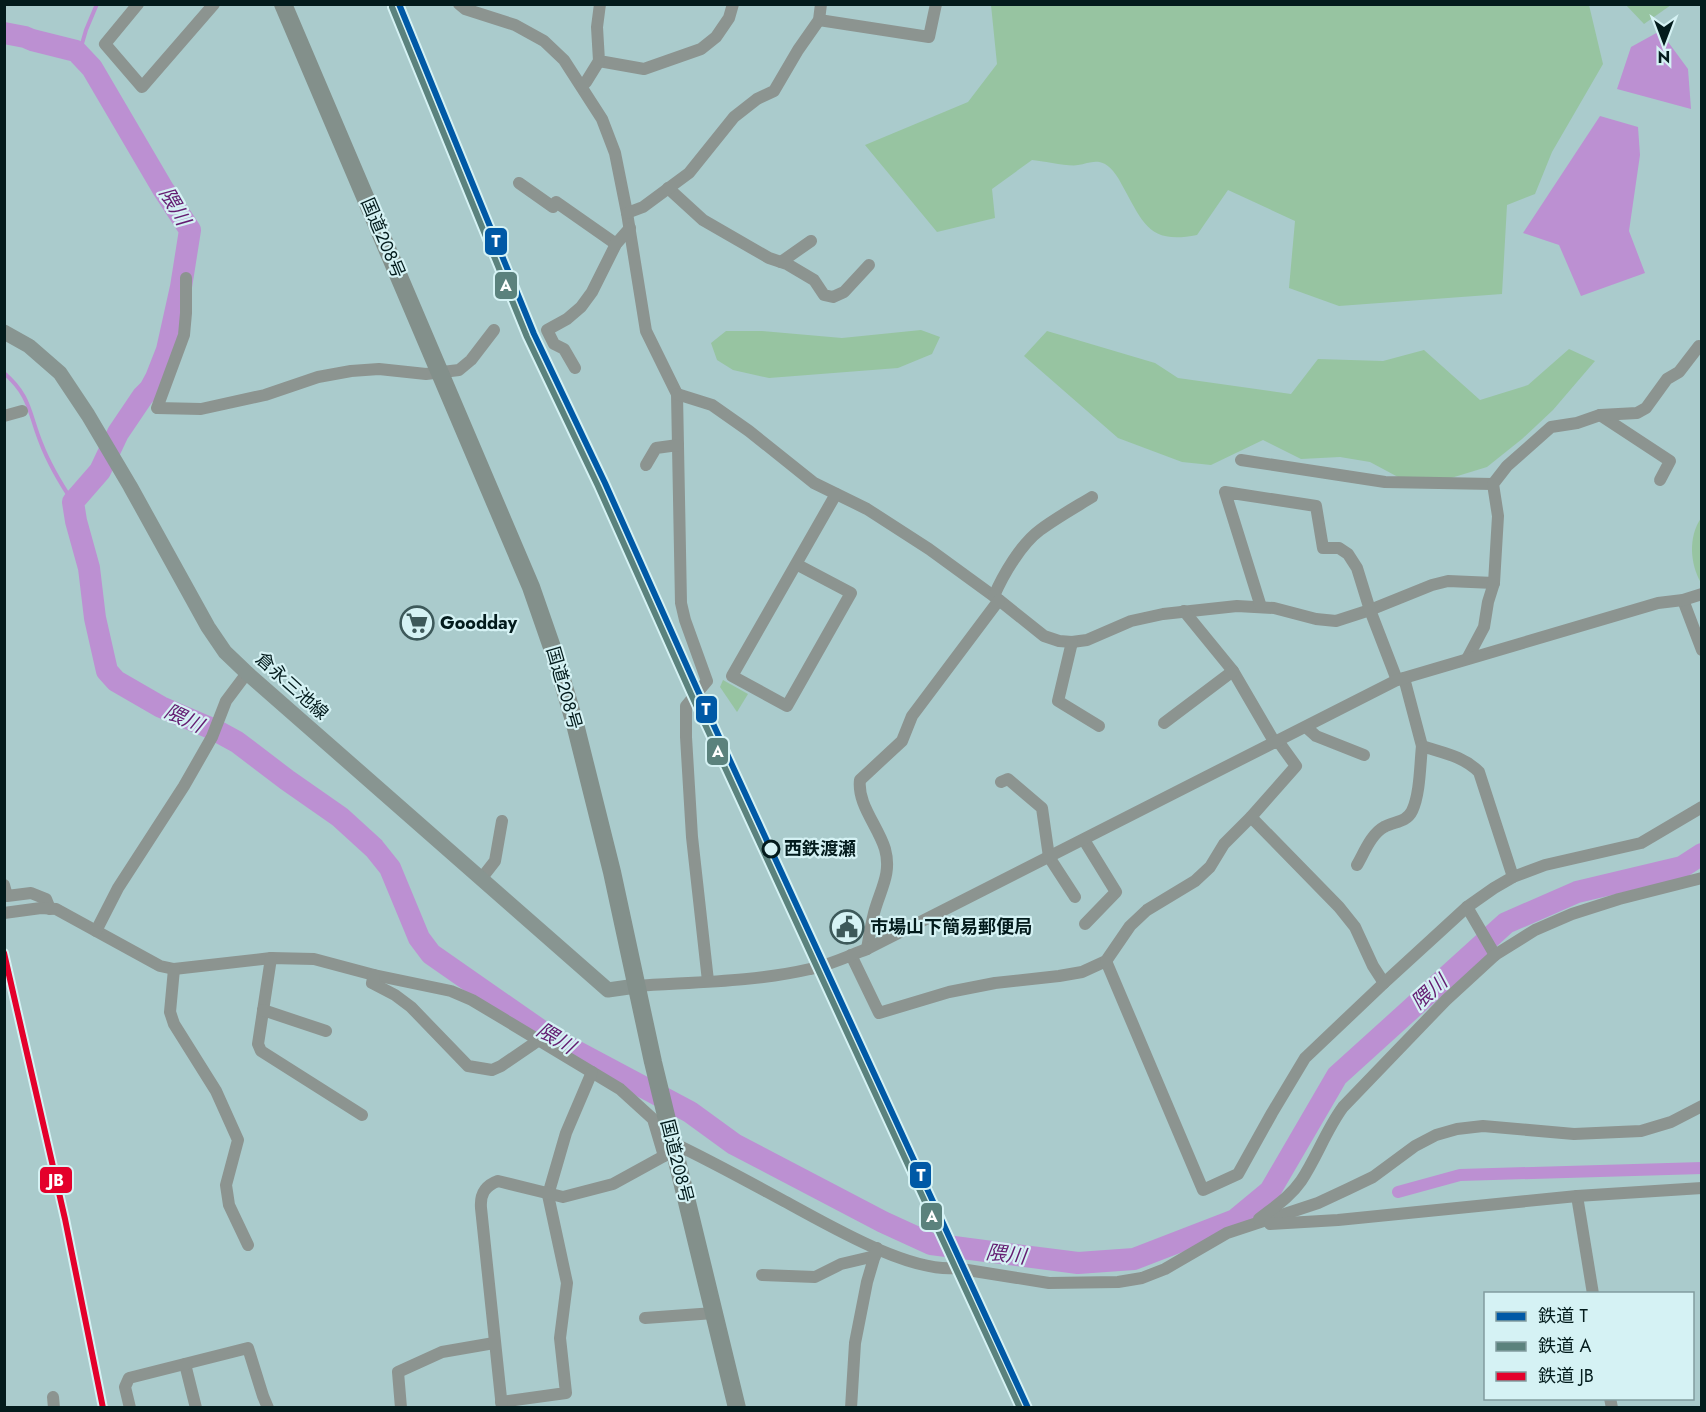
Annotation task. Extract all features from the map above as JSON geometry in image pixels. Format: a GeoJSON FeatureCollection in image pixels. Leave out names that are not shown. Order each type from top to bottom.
{"type":"FeatureCollection","features":[{"type":"Feature","properties":{"kind":"highway","name":"国道208号"},"geometry":{"type":"LineString","coordinates":[[284,4],[531,587],[555,656],[575,724],[612,872],[671,1148],[737,1407]]}},
{"type":"Feature","properties":{"kind":"main road","name":"倉永三池線"},"geometry":{"type":"LineString","coordinates":[[4,332],[29,346],[60,373],[88,415],[208,627],[225,651],[247,673],[608,990],[636,986]]}},
{"type":"Feature","properties":{"kind":"street"},"geometry":{"type":"LineString","coordinates":[[138,4],[105,44],[142,87],[212,5]]}},
{"type":"Feature","properties":{"kind":"street"},"geometry":{"type":"LineString","coordinates":[[459,4],[465,9],[515,25],[544,41],[564,60],[602,119],[615,153],[630,228],[646,331],[677,394],[681,603],[707,681],[686,706],[686,737],[692,837],[708,981]]}},
{"type":"Feature","properties":{"kind":"street"},"geometry":{"type":"LineString","coordinates":[[582,86],[599,61],[597,27],[600,4]]}},
{"type":"Feature","properties":{"kind":"street"},"geometry":{"type":"LineString","coordinates":[[599,61],[644,69],[701,49],[716,37],[729,18],[733,4]]}},
{"type":"Feature","properties":{"kind":"street"},"geometry":{"type":"LineString","coordinates":[[627,213],[643,207],[689,173],[734,117],[757,99],[774,91],[819,20],[821,4]]}},
{"type":"Feature","properties":{"kind":"street"},"geometry":{"type":"LineString","coordinates":[[819,20],[929,37],[936,4]]}},
{"type":"Feature","properties":{"kind":"street"},"geometry":{"type":"LineString","coordinates":[[519,183],[553,207],[556,202],[616,244]]}},
{"type":"Feature","properties":{"kind":"street"},"geometry":{"type":"LineString","coordinates":[[668,188],[703,220],[769,258],[787,264],[814,280],[824,295],[833,297],[844,292],[868,265]]}},
{"type":"Feature","properties":{"kind":"street"},"geometry":{"type":"LineString","coordinates":[[575,368],[564,349],[554,344],[547,330],[567,319],[581,307],[592,292],[616,244],[630,228]]}},
{"type":"Feature","properties":{"kind":"street"},"geometry":{"type":"LineString","coordinates":[[781,262],[811,241]]}},
{"type":"Feature","properties":{"kind":"street"},"geometry":{"type":"LineString","coordinates":[[186,278],[184,335],[158,408],[201,409],[265,395],[318,377],[351,371],[379,369],[426,374],[459,370],[471,360],[494,330]]}},
{"type":"Feature","properties":{"kind":"street"},"geometry":{"type":"LineString","coordinates":[[1467,659],[1484,627],[1494,583],[1498,516],[1493,484],[1507,466],[1551,427],[1577,423],[1600,414],[1637,413],[1646,408],[1667,379],[1679,372],[1699,346],[1701,347]]}},
{"type":"Feature","properties":{"kind":"street"},"geometry":{"type":"LineString","coordinates":[[677,394],[712,405],[749,431],[814,483],[867,509],[929,549],[997,598],[1044,636],[1059,641],[1087,640],[1131,621],[1163,614],[1237,606],[1274,608],[1316,619],[1336,621],[1448,581],[1494,583]]}},
{"type":"Feature","properties":{"kind":"street"},"geometry":{"type":"LineString","coordinates":[[4,416],[22,411]]}},
{"type":"Feature","properties":{"kind":"street"},"geometry":{"type":"LineString","coordinates":[[1600,414],[1670,460],[1660,480]]}},
{"type":"Feature","properties":{"kind":"street"},"geometry":{"type":"LineString","coordinates":[[646,465],[657,448],[678,445]]}},
{"type":"Feature","properties":{"kind":"street"},"geometry":{"type":"LineString","coordinates":[[1241,460],[1385,482],[1493,484]]}},
{"type":"Feature","properties":{"kind":"street"},"geometry":{"type":"LineString","coordinates":[[1261,607],[1225,492],[1316,506],[1323,548],[1339,548],[1348,554],[1357,568],[1370,610],[1401,679],[1422,746],[1419,785],[1412,812],[1404,820],[1384,827],[1375,836],[1357,865]]}},
{"type":"Feature","properties":{"kind":"street"},"geometry":{"type":"LineString","coordinates":[[796,564],[851,593],[787,706],[732,676],[796,564],[836,494]]}},
{"type":"Feature","properties":{"kind":"street"},"geometry":{"type":"LineString","coordinates":[[867,950],[875,911],[885,884],[886,861],[885,849],[859,790],[860,780],[902,741],[912,716],[997,598],[1002,576],[1015,558],[1038,532],[1092,497]]}},
{"type":"Feature","properties":{"kind":"street"},"geometry":{"type":"LineString","coordinates":[[636,986],[758,977],[809,970],[867,950],[1401,679],[1658,603],[1683,600],[1701,594]]}},
{"type":"Feature","properties":{"kind":"street"},"geometry":{"type":"LineString","coordinates":[[1683,600],[1701,650]]}},
{"type":"Feature","properties":{"kind":"street"},"geometry":{"type":"LineString","coordinates":[[851,955],[879,1013],[960,990],[994,983],[1082,972],[1106,961],[1130,926],[1146,910],[1195,881],[1210,867],[1224,844],[1296,766],[1277,742],[1233,671],[1184,611]]}},
{"type":"Feature","properties":{"kind":"street"},"geometry":{"type":"LineString","coordinates":[[1072,642],[1058,701],[1099,726]]}},
{"type":"Feature","properties":{"kind":"street"},"geometry":{"type":"LineString","coordinates":[[1164,723],[1233,671]]}},
{"type":"Feature","properties":{"kind":"street"},"geometry":{"type":"LineString","coordinates":[[96,931],[118,888],[184,786],[212,737],[226,701],[247,673]]}},
{"type":"Feature","properties":{"kind":"street"},"geometry":{"type":"LineString","coordinates":[[1306,727],[1316,736],[1364,755]]}},
{"type":"Feature","properties":{"kind":"street"},"geometry":{"type":"LineString","coordinates":[[1422,746],[1461,758],[1479,772],[1513,878]]}},
{"type":"Feature","properties":{"kind":"street"},"geometry":{"type":"LineString","coordinates":[[1001,782],[1008,779],[1042,808],[1049,857],[1075,897]]}},
{"type":"Feature","properties":{"kind":"street"},"geometry":{"type":"LineString","coordinates":[[1106,961],[1203,1190],[1238,1174],[1305,1058],[1467,907],[1494,888],[1545,865],[1641,843],[1701,807]]}},
{"type":"Feature","properties":{"kind":"street"},"geometry":{"type":"LineString","coordinates":[[1251,817],[1345,914],[1355,927],[1372,966],[1384,983]]}},
{"type":"Feature","properties":{"kind":"street"},"geometry":{"type":"LineString","coordinates":[[481,879],[495,861],[502,821]]}},
{"type":"Feature","properties":{"kind":"street"},"geometry":{"type":"LineString","coordinates":[[1084,840],[1116,892],[1085,924]]}},
{"type":"Feature","properties":{"kind":"street"},"geometry":{"type":"LineString","coordinates":[[1251,1225],[1290,1195],[1314,1158],[1332,1121],[1343,1107],[1493,950],[1572,914],[1619,899],[1701,878]]}},
{"type":"Feature","properties":{"kind":"street"},"geometry":{"type":"LineString","coordinates":[[4,885],[7,896],[31,893],[46,899],[50,909]]}},
{"type":"Feature","properties":{"kind":"street"},"geometry":{"type":"LineString","coordinates":[[1467,907],[1493,950]]}},
{"type":"Feature","properties":{"kind":"street"},"geometry":{"type":"LineString","coordinates":[[4,914],[42,908],[56,909],[160,966],[174,969],[271,958],[314,959],[374,975],[451,991],[472,1000],[620,1089],[653,1119],[671,1148],[876,1252],[944,1269],[955,1268],[1048,1283],[1118,1282],[1142,1278],[1164,1269],[1227,1233],[1318,1203],[1372,1177],[1415,1146],[1436,1135],[1457,1129],[1483,1126],[1574,1134],[1641,1131],[1671,1122],[1701,1106]]}},
{"type":"Feature","properties":{"kind":"street"},"geometry":{"type":"LineString","coordinates":[[271,958],[258,1044],[261,1051],[362,1115]]}},
{"type":"Feature","properties":{"kind":"street"},"geometry":{"type":"LineString","coordinates":[[174,969],[170,1012],[174,1024],[216,1091],[238,1140],[226,1185],[229,1205],[248,1245]]}},
{"type":"Feature","properties":{"kind":"street"},"geometry":{"type":"LineString","coordinates":[[374,975],[372,982],[411,1007],[468,1066],[492,1070],[539,1040]]}},
{"type":"Feature","properties":{"kind":"street"},"geometry":{"type":"LineString","coordinates":[[263,1010],[326,1031]]}},
{"type":"Feature","properties":{"kind":"street"},"geometry":{"type":"LineString","coordinates":[[592,1072],[566,1133],[548,1195],[567,1283],[560,1338],[566,1393],[501,1405],[480,1198],[483,1190],[498,1181],[548,1195],[563,1197],[613,1184],[671,1148]]}},
{"type":"Feature","properties":{"kind":"street"},"geometry":{"type":"LineString","coordinates":[[1251,1225],[1338,1220],[1577,1196],[1701,1188]]}},
{"type":"Feature","properties":{"kind":"street"},"geometry":{"type":"LineString","coordinates":[[1577,1196],[1593,1292]]}},
{"type":"Feature","properties":{"kind":"street"},"geometry":{"type":"LineString","coordinates":[[762,1275],[815,1277],[841,1264],[876,1252]]}},
{"type":"Feature","properties":{"kind":"street"},"geometry":{"type":"LineString","coordinates":[[851,1407],[855,1342],[867,1282],[876,1252]]}},
{"type":"Feature","properties":{"kind":"street"},"geometry":{"type":"LineString","coordinates":[[645,1318],[714,1313]]}},
{"type":"Feature","properties":{"kind":"street"},"geometry":{"type":"LineString","coordinates":[[401,1407],[398,1372],[441,1352],[494,1343]]}},
{"type":"Feature","properties":{"kind":"street"},"geometry":{"type":"LineString","coordinates":[[130,1407],[125,1387],[129,1378],[248,1348],[262,1396],[268,1407]]}},
{"type":"Feature","properties":{"kind":"street"},"geometry":{"type":"LineString","coordinates":[[185,1364],[196,1407]]}},
{"type":"Feature","properties":{"kind":"green space"},"geometry":{"type":"Polygon","coordinates":[[[991,5],[1589,5],[1603,64],[1552,152],[1535,194],[1507,205],[1502,294],[1339,306],[1289,288],[1295,221],[1228,190],[1197,235],[1168,237],[1149,228],[1115,173],[1105,164],[1098,162],[1063,165],[1032,160],[992,189],[995,218],[937,232],[865,145],[968,102],[997,64],[991,5]]]}},
{"type":"Feature","properties":{"kind":"green space"},"geometry":{"type":"Polygon","coordinates":[[[1626,5],[1671,5],[1644,24],[1626,5]]]}},
{"type":"Feature","properties":{"kind":"green space"},"geometry":{"type":"Polygon","coordinates":[[[921,330],[940,337],[932,354],[898,368],[769,378],[733,370],[717,360],[711,343],[726,331],[762,331],[842,338],[921,330]]]}},
{"type":"Feature","properties":{"kind":"green space"},"geometry":{"type":"Polygon","coordinates":[[[1047,331],[1155,363],[1178,378],[1291,394],[1318,359],[1383,361],[1424,350],[1480,400],[1528,385],[1569,349],[1595,361],[1553,410],[1487,467],[1451,478],[1398,477],[1370,462],[1340,457],[1301,459],[1263,440],[1211,465],[1182,462],[1118,438],[1024,356],[1047,331]]]}},
{"type":"Feature","properties":{"kind":"green space"},"geometry":{"type":"Polygon","coordinates":[[[1701,518],[1702,583],[1697,576],[1692,551],[1694,534],[1701,518]]]}},
{"type":"Feature","properties":{"kind":"green space"},"geometry":{"type":"Polygon","coordinates":[[[723,680],[748,694],[737,712],[720,687],[723,680]]]}},
{"type":"Feature","properties":{"kind":"shaded area"},"geometry":{"type":"Polygon","coordinates":[[[1660,31],[1688,69],[1691,109],[1617,89],[1631,47],[1660,31]]]}},
{"type":"Feature","properties":{"kind":"shaded area"},"geometry":{"type":"Polygon","coordinates":[[[1600,116],[1638,127],[1640,155],[1629,231],[1645,273],[1581,296],[1559,245],[1523,233],[1600,116]]]}},
{"type":"Feature","properties":{"kind":"waterway"},"geometry":{"type":"LineString","coordinates":[[79,54],[97,4]]}},
{"type":"Feature","properties":{"kind":"waterway","name":"隈川"},"geometry":{"type":"LineString","coordinates":[[4,33],[76,51],[92,68],[163,189],[190,230],[181,287],[167,350],[156,378],[118,433],[100,471],[73,502],[89,568],[95,618],[107,671],[116,681],[161,707],[237,742],[340,817],[374,848],[390,868],[419,938],[431,954],[553,1039],[690,1112],[734,1144],[883,1222],[931,1244],[1078,1263],[1134,1259],[1235,1220],[1270,1191],[1337,1076],[1506,923],[1577,892],[1682,867],[1702,854]]}},
{"type":"Feature","properties":{"kind":"waterway"},"geometry":{"type":"LineString","coordinates":[[4,373],[13,381],[24,398],[48,459],[73,502]]}},
{"type":"Feature","properties":{"kind":"waterway"},"geometry":{"type":"LineString","coordinates":[[1398,1192],[1460,1175],[1702,1168]]}},
{"type":"Feature","properties":{"kind":"rail line","name":"T"},"geometry":{"type":"LineString","coordinates":[[399,4],[534,334],[605,483],[698,691],[1028,1408]]}},
{"type":"Feature","properties":{"kind":"rail line","name":"A"},"geometry":{"type":"LineString","coordinates":[[392,7],[527,337],[598,486],[691,694],[1020,1408]]}},
{"type":"Feature","properties":{"kind":"rail line","name":"JB"},"geometry":{"type":"LineString","coordinates":[[4,953],[65,1219],[103,1408]]}},
{"type":"Feature","properties":{"kind":"place","name":"Goodday"},"geometry":{"type":"Point","coordinates":[417,623]}},
{"type":"Feature","properties":{"kind":"place","name":"西鉄渡瀬"},"geometry":{"type":"Point","coordinates":[771,849]}},
{"type":"Feature","properties":{"kind":"place","name":"市場山下簡易郵便局"},"geometry":{"type":"Point","coordinates":[847,927]}}]}
